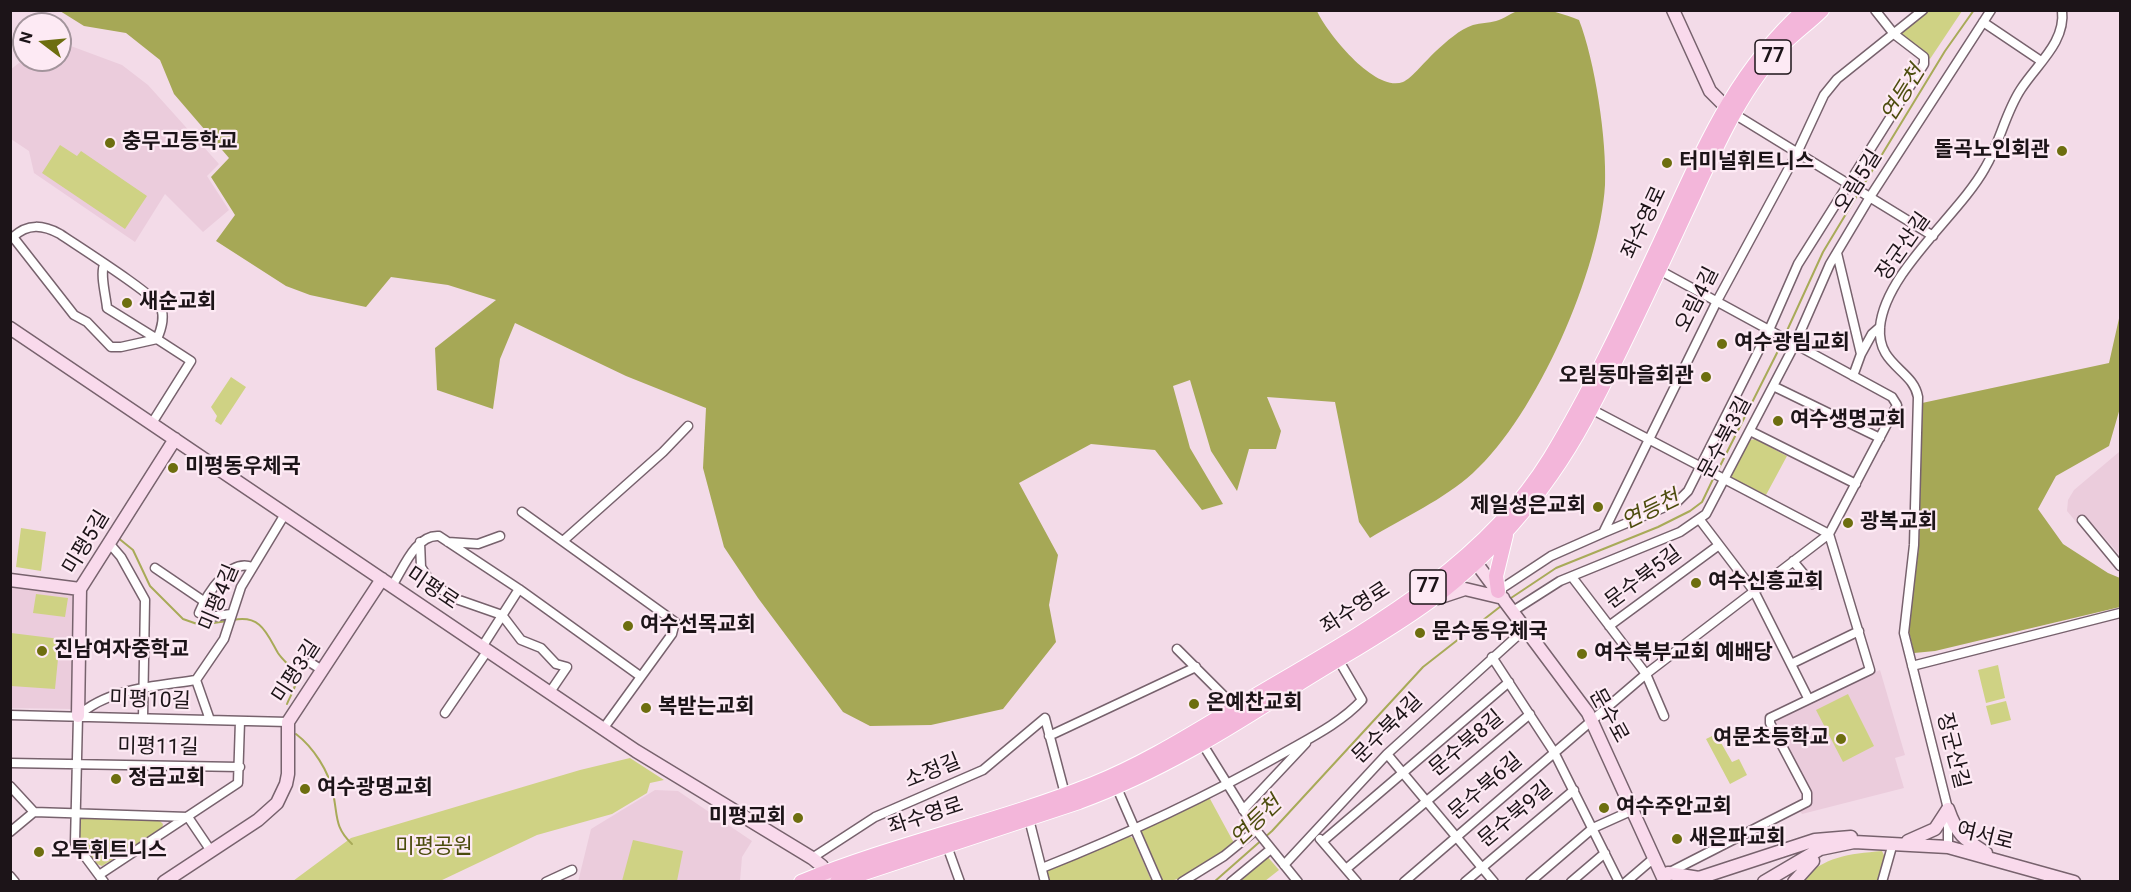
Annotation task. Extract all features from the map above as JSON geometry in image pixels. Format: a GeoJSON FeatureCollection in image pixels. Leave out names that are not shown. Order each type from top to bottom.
{"type":"FeatureCollection","features":[{"type":"Feature","properties":{"kind":"main road","name":"좌수영로"},"geometry":{"type":"LineString","coordinates":[[1500,532],[1567,429],[1750,67],[1780,31],[1802,10]]}},
{"type":"Feature","properties":{"kind":"main road","name":"좌수영로"},"geometry":{"type":"LineString","coordinates":[[1730,110],[1777,52],[1822,10]]}},
{"type":"Feature","properties":{"kind":"main road","name":"좌수영로"},"geometry":{"type":"LineString","coordinates":[[801,882],[828,877],[1202,745],[1428,602],[1500,532],[1548,481],[1591,409],[1659,270],[1706,157]]}},
{"type":"Feature","properties":{"kind":"main road"},"geometry":{"type":"LineString","coordinates":[[1500,532],[1497,570],[1501,595]]}},
{"type":"Feature","properties":{"kind":"main road","name":"좌수영로"},"geometry":{"type":"LineString","coordinates":[[837,882],[1117,788],[1160,760],[1195,732],[1382,619],[1472,557]]}},
{"type":"Feature","properties":{"kind":"street"},"geometry":{"type":"LineString","coordinates":[[1672,10],[1710,91],[1730,110],[1933,236]]}},
{"type":"Feature","properties":{"kind":"street"},"geometry":{"type":"LineString","coordinates":[[1428,602],[1465,589],[1501,595],[1551,556],[1677,502],[1688,491],[1769,330],[1798,264],[1924,64],[1923,56],[1894,34],[1875,10]]}},
{"type":"Feature","properties":{"kind":"street","name":"오림4길"},"geometry":{"type":"LineString","coordinates":[[1603,533],[1717,301],[1830,87],[1923,10]]}},
{"type":"Feature","properties":{"kind":"street","name":"오림5길"},"geometry":{"type":"LineString","coordinates":[[1795,344],[1837,253],[1870,197],[1991,10]]}},
{"type":"Feature","properties":{"kind":"street","name":"장군산길"},"geometry":{"type":"LineString","coordinates":[[1948,847],[1948,809],[1904,627],[1914,545],[1918,397],[1912,383],[1890,362],[1882,346],[1880,327],[1895,288],[1985,169],[2017,94],[2060,36],[2062,10]]}},
{"type":"Feature","properties":{"kind":"street"},"geometry":{"type":"LineString","coordinates":[[1983,22],[2041,61]]}},
{"type":"Feature","properties":{"kind":"street"},"geometry":{"type":"LineString","coordinates":[[28,227],[48,229],[160,304],[162,323],[157,339],[111,347],[87,322],[74,315],[12,238],[28,227]]}},
{"type":"Feature","properties":{"kind":"street"},"geometry":{"type":"LineString","coordinates":[[1837,253],[1861,354]]}},
{"type":"Feature","properties":{"kind":"street"},"geometry":{"type":"LineString","coordinates":[[104,265],[101,274],[108,295],[107,308],[191,361],[152,423]]}},
{"type":"Feature","properties":{"kind":"street"},"geometry":{"type":"LineString","coordinates":[[1592,720],[1646,674],[1829,534],[1897,405],[1896,401],[1853,376],[1659,270]]}},
{"type":"Feature","properties":{"kind":"street"},"geometry":{"type":"LineString","coordinates":[[1853,376],[1868,340],[1880,327]]}},
{"type":"Feature","properties":{"kind":"street","name":"미평로"},"geometry":{"type":"LineString","coordinates":[[10,328],[603,729],[812,858],[828,877]]}},
{"type":"Feature","properties":{"kind":"street","name":"문수북3길"},"geometry":{"type":"LineString","coordinates":[[1513,611],[1554,584],[1674,535],[1700,520],[1725,479],[1795,344]]}},
{"type":"Feature","properties":{"kind":"street"},"geometry":{"type":"LineString","coordinates":[[1773,386],[1880,438]]}},
{"type":"Feature","properties":{"kind":"street"},"geometry":{"type":"LineString","coordinates":[[1591,409],[1829,534],[1870,670],[1773,715],[1770,721],[1807,793],[1807,802],[1666,877]]}},
{"type":"Feature","properties":{"kind":"street"},"geometry":{"type":"LineString","coordinates":[[563,541],[663,452],[688,426]]}},
{"type":"Feature","properties":{"kind":"street"},"geometry":{"type":"LineString","coordinates":[[1750,431],[1856,484]]}},
{"type":"Feature","properties":{"kind":"street","name":"미평5길"},"geometry":{"type":"LineString","coordinates":[[78,717],[80,589],[175,439]]}},
{"type":"Feature","properties":{"kind":"street"},"geometry":{"type":"LineString","coordinates":[[522,512],[673,619],[675,628],[672,634],[603,729]]}},
{"type":"Feature","properties":{"kind":"street","name":"미평4길"},"geometry":{"type":"LineString","coordinates":[[196,680],[224,639],[238,593],[285,514]]}},
{"type":"Feature","properties":{"kind":"street"},"geometry":{"type":"LineString","coordinates":[[1700,520],[1754,591],[1809,698]]}},
{"type":"Feature","properties":{"kind":"street"},"geometry":{"type":"LineString","coordinates":[[2082,520],[2121,566]]}},
{"type":"Feature","properties":{"kind":"street"},"geometry":{"type":"LineString","coordinates":[[448,542],[488,542],[495,534]]}},
{"type":"Feature","properties":{"kind":"street"},"geometry":{"type":"LineString","coordinates":[[387,582],[420,543],[434,536],[448,542],[519,590],[640,676]]}},
{"type":"Feature","properties":{"kind":"street"},"geometry":{"type":"LineString","coordinates":[[109,543],[122,557],[145,600],[143,718]]}},
{"type":"Feature","properties":{"kind":"street"},"geometry":{"type":"LineString","coordinates":[[420,543],[421,567],[432,584],[459,600],[502,615],[520,639],[543,649],[556,664],[567,667],[550,692]]}},
{"type":"Feature","properties":{"kind":"street","name":"문수북5길"},"geometry":{"type":"LineString","coordinates":[[1664,716],[1646,674],[1610,626],[1719,545]]}},
{"type":"Feature","properties":{"kind":"street"},"geometry":{"type":"LineString","coordinates":[[1472,557],[1501,595]]}},
{"type":"Feature","properties":{"kind":"street"},"geometry":{"type":"LineString","coordinates":[[1793,561],[1812,584]]}},
{"type":"Feature","properties":{"kind":"street"},"geometry":{"type":"LineString","coordinates":[[230,618],[203,616],[199,613],[230,568],[245,565],[252,567]]}},
{"type":"Feature","properties":{"kind":"street"},"geometry":{"type":"LineString","coordinates":[[155,568],[205,602]]}},
{"type":"Feature","properties":{"kind":"street"},"geometry":{"type":"LineString","coordinates":[[1572,577],[1610,626]]}},
{"type":"Feature","properties":{"kind":"street"},"geometry":{"type":"LineString","coordinates":[[10,580],[80,589]]}},
{"type":"Feature","properties":{"kind":"street","name":"미평3길"},"geometry":{"type":"LineString","coordinates":[[164,882],[270,810],[282,795],[288,774],[288,723],[316,667],[387,582]]}},
{"type":"Feature","properties":{"kind":"street"},"geometry":{"type":"LineString","coordinates":[[445,713],[519,590]]}},
{"type":"Feature","properties":{"kind":"street","name":"문수로"},"geometry":{"type":"LineString","coordinates":[[1501,595],[1592,720],[1666,877],[1680,882]]}},
{"type":"Feature","properties":{"kind":"street"},"geometry":{"type":"LineString","coordinates":[[1912,666],[2121,613]]}},
{"type":"Feature","properties":{"kind":"street","name":"문수북4길"},"geometry":{"type":"LineString","coordinates":[[1284,865],[1387,754],[1526,628]]}},
{"type":"Feature","properties":{"kind":"street"},"geometry":{"type":"LineString","coordinates":[[1791,664],[1859,631]]}},
{"type":"Feature","properties":{"kind":"street"},"geometry":{"type":"LineString","coordinates":[[1177,649],[1235,707]]}},
{"type":"Feature","properties":{"kind":"street","name":"문수북8길"},"geometry":{"type":"LineString","coordinates":[[1492,657],[1554,752]]}},
{"type":"Feature","properties":{"kind":"street"},"geometry":{"type":"LineString","coordinates":[[1042,868],[1136,831],[1227,785],[1312,737],[1362,700],[1338,659]]}},
{"type":"Feature","properties":{"kind":"street"},"geometry":{"type":"LineString","coordinates":[[1065,794],[1049,736],[1196,667]]}},
{"type":"Feature","properties":{"kind":"street"},"geometry":{"type":"LineString","coordinates":[[210,720],[196,680],[144,688],[100,702],[78,717],[75,845],[102,878],[238,783],[240,721]]}},
{"type":"Feature","properties":{"kind":"street","name":"문수북8길"},"geometry":{"type":"LineString","coordinates":[[1323,842],[1509,682]]}},
{"type":"Feature","properties":{"kind":"street","name":"미평10길"},"geometry":{"type":"LineString","coordinates":[[10,714],[288,723]]}},
{"type":"Feature","properties":{"kind":"street","name":"문수북8길"},"geometry":{"type":"LineString","coordinates":[[1347,869],[1530,714]]}},
{"type":"Feature","properties":{"kind":"street","name":"소정길"},"geometry":{"type":"LineString","coordinates":[[812,858],[875,817],[979,772],[1045,718],[1049,736]]}},
{"type":"Feature","properties":{"kind":"street","name":"문수북6길"},"geometry":{"type":"LineString","coordinates":[[1404,882],[1592,720]]}},
{"type":"Feature","properties":{"kind":"street"},"geometry":{"type":"LineString","coordinates":[[1195,732],[1257,831],[1298,882]]}},
{"type":"Feature","properties":{"kind":"street"},"geometry":{"type":"LineString","coordinates":[[1243,810],[1312,737]]}},
{"type":"Feature","properties":{"kind":"street","name":"문수북9길"},"geometry":{"type":"LineString","coordinates":[[1554,752],[1619,882]]}},
{"type":"Feature","properties":{"kind":"street"},"geometry":{"type":"LineString","coordinates":[[1387,754],[1494,882]]}},
{"type":"Feature","properties":{"kind":"street"},"geometry":{"type":"LineString","coordinates":[[10,763],[76,764]]}},
{"type":"Feature","properties":{"kind":"street","name":"미평11길"},"geometry":{"type":"LineString","coordinates":[[76,764],[240,767]]}},
{"type":"Feature","properties":{"kind":"street"},"geometry":{"type":"LineString","coordinates":[[10,786],[34,812]]}},
{"type":"Feature","properties":{"kind":"street"},"geometry":{"type":"LineString","coordinates":[[1117,788],[1158,882]]}},
{"type":"Feature","properties":{"kind":"street","name":"문수북9길"},"geometry":{"type":"LineString","coordinates":[[1465,882],[1574,790]]}},
{"type":"Feature","properties":{"kind":"street"},"geometry":{"type":"LineString","coordinates":[[1784,882],[1813,861],[1842,850],[1892,843],[1930,833],[1948,809]]}},
{"type":"Feature","properties":{"kind":"street"},"geometry":{"type":"LineString","coordinates":[[1948,809],[1955,829],[1962,838],[1998,860]]}},
{"type":"Feature","properties":{"kind":"street"},"geometry":{"type":"LineString","coordinates":[[1530,882],[1593,828],[1634,810]]}},
{"type":"Feature","properties":{"kind":"street"},"geometry":{"type":"LineString","coordinates":[[10,832],[34,812],[188,817]]}},
{"type":"Feature","properties":{"kind":"street"},"geometry":{"type":"LineString","coordinates":[[188,817],[211,851]]}},
{"type":"Feature","properties":{"kind":"street"},"geometry":{"type":"LineString","coordinates":[[1029,819],[1045,882]]}},
{"type":"Feature","properties":{"kind":"street"},"geometry":{"type":"LineString","coordinates":[[1182,882],[1224,856],[1257,831]]}},
{"type":"Feature","properties":{"kind":"street"},"geometry":{"type":"LineString","coordinates":[[1315,832],[1357,882]]}},
{"type":"Feature","properties":{"kind":"street"},"geometry":{"type":"LineString","coordinates":[[1666,877],[1699,878],[1815,840],[1836,836],[1892,843]]}},
{"type":"Feature","properties":{"kind":"street"},"geometry":{"type":"LineString","coordinates":[[1764,882],[1828,846],[1854,842],[1892,843]]}},
{"type":"Feature","properties":{"kind":"street"},"geometry":{"type":"LineString","coordinates":[[1882,882],[1892,843]]}},
{"type":"Feature","properties":{"kind":"street","name":"여서로"},"geometry":{"type":"LineString","coordinates":[[1892,843],[1948,847],[1998,860],[2049,878],[2074,882]]}},
{"type":"Feature","properties":{"kind":"street"},"geometry":{"type":"LineString","coordinates":[[947,846],[960,882]]}},
{"type":"Feature","properties":{"kind":"street"},"geometry":{"type":"LineString","coordinates":[[1231,882],[1271,849]]}},
{"type":"Feature","properties":{"kind":"street"},"geometry":{"type":"LineString","coordinates":[[1571,882],[1605,853]]}},
{"type":"Feature","properties":{"kind":"street"},"geometry":{"type":"LineString","coordinates":[[1626,882],[1653,853]]}},
{"type":"Feature","properties":{"kind":"street"},"geometry":{"type":"LineString","coordinates":[[1794,882],[1813,861]]}},
{"type":"Feature","properties":{"kind":"street"},"geometry":{"type":"LineString","coordinates":[[546,882],[572,870]]}},
{"type":"Feature","properties":{"kind":"street"},"geometry":{"type":"LineString","coordinates":[[10,876],[15,882]]}},
{"type":"Feature","properties":{"kind":"shaded area"},"geometry":{"type":"Polygon","coordinates":[[[1521,10],[1543,10],[1579,20],[1585,37],[1595,78],[1604,146],[1605,185],[1601,219],[1578,298],[1542,379],[1497,447],[1461,483],[1370,538],[1359,522],[1335,402],[1267,397],[1281,431],[1276,449],[1249,449],[1237,491],[1211,451],[1190,380],[1173,386],[1190,448],[1223,504],[1202,510],[1155,450],[1091,444],[1019,483],[1058,555],[1049,605],[1056,642],[1003,709],[931,725],[870,726],[843,712],[758,598],[724,547],[703,468],[706,408],[626,376],[515,323],[500,359],[493,409],[437,390],[435,348],[496,300],[448,285],[391,277],[366,307],[310,295],[286,286],[216,241],[235,215],[211,177],[229,158],[174,94],[160,60],[126,33],[84,26],[72,18],[72,12],[60,11],[1317,11],[1331,33],[1353,59],[1379,79],[1392,83],[1406,80],[1444,44],[1468,27],[1496,21],[1521,10]]]}},
{"type":"Feature","properties":{"kind":"shaded area","name":"충무고등학교"},"geometry":{"type":"Polygon","coordinates":[[[72,46],[122,65],[148,85],[219,164],[207,176],[229,210],[203,232],[165,194],[135,242],[34,173],[29,151],[11,139],[10,70],[12,68],[12,72],[72,72],[72,46]]]}},
{"type":"Feature","properties":{"kind":"shaded area"},"geometry":{"type":"Polygon","coordinates":[[[2120,314],[2120,408],[2109,446],[2056,476],[2038,509],[2063,544],[2108,573],[2120,578],[2120,607],[1935,651],[1914,653],[1908,627],[1919,547],[1922,403],[2109,363],[2120,314]]]}},
{"type":"Feature","properties":{"kind":"shaded area"},"geometry":{"type":"Polygon","coordinates":[[[2120,443],[2120,555],[2087,518],[2077,523],[2067,511],[2068,500],[2074,490],[2119,452],[2120,443]]]}},
{"type":"Feature","properties":{"kind":"shaded area","name":"진남여자중학교"},"geometry":{"type":"Polygon","coordinates":[[[11,585],[77,593],[72,709],[11,708],[11,585]]]}},
{"type":"Feature","properties":{"kind":"shaded area","name":"여문초등학교"},"geometry":{"type":"Polygon","coordinates":[[[1880,670],[1905,755],[1895,758],[1904,788],[1802,814],[1800,811],[1813,802],[1773,723],[1774,717],[1880,670]]]}},
{"type":"Feature","properties":{"kind":"shaded area"},"geometry":{"type":"Polygon","coordinates":[[[655,790],[678,791],[752,841],[742,857],[740,881],[578,882],[591,829],[655,790]]]}},
{"type":"Feature","properties":{"kind":"green space"},"geometry":{"type":"Polygon","coordinates":[[[1929,11],[1962,11],[1930,59],[1901,37],[1901,32],[1929,11]]]}},
{"type":"Feature","properties":{"kind":"green space"},"geometry":{"type":"Polygon","coordinates":[[[60,145],[77,156],[81,151],[147,196],[125,229],[42,173],[60,145]]]}},
{"type":"Feature","properties":{"kind":"green space"},"geometry":{"type":"Polygon","coordinates":[[[231,377],[246,387],[221,425],[215,421],[217,416],[211,407],[231,377]]]}},
{"type":"Feature","properties":{"kind":"green space"},"geometry":{"type":"Polygon","coordinates":[[[1755,439],[1787,456],[1766,495],[1732,478],[1731,474],[1750,440],[1755,439]]]}},
{"type":"Feature","properties":{"kind":"green space"},"geometry":{"type":"Polygon","coordinates":[[[21,528],[46,532],[41,571],[16,567],[21,528]]]}},
{"type":"Feature","properties":{"kind":"green space"},"geometry":{"type":"Polygon","coordinates":[[[36,594],[68,598],[65,617],[33,613],[36,594]]]}},
{"type":"Feature","properties":{"kind":"green space"},"geometry":{"type":"Polygon","coordinates":[[[11,633],[60,639],[55,689],[11,686],[11,633]]]}},
{"type":"Feature","properties":{"kind":"green space"},"geometry":{"type":"Polygon","coordinates":[[[1998,665],[2005,698],[1986,703],[1978,670],[1998,665]]]}},
{"type":"Feature","properties":{"kind":"green space"},"geometry":{"type":"Polygon","coordinates":[[[1848,694],[1874,746],[1843,762],[1816,710],[1848,694]]]}},
{"type":"Feature","properties":{"kind":"green space"},"geometry":{"type":"Polygon","coordinates":[[[2006,701],[2011,720],[1991,725],[1986,706],[2006,701]]]}},
{"type":"Feature","properties":{"kind":"green space"},"geometry":{"type":"Polygon","coordinates":[[[1716,734],[1732,762],[1739,759],[1747,775],[1730,784],[1706,739],[1716,734]]]}},
{"type":"Feature","properties":{"kind":"green space","name":"미평공원"},"geometry":{"type":"Polygon","coordinates":[[[630,758],[664,780],[650,783],[647,793],[612,814],[537,835],[440,881],[293,881],[351,838],[580,770],[630,758]]]}},
{"type":"Feature","properties":{"kind":"green space"},"geometry":{"type":"Polygon","coordinates":[[[1209,797],[1234,843],[1191,874],[1171,881],[1162,881],[1140,835],[1142,829],[1209,797]]]}},
{"type":"Feature","properties":{"kind":"green space"},"geometry":{"type":"Polygon","coordinates":[[[81,818],[160,821],[163,824],[162,829],[102,866],[90,859],[81,846],[78,825],[81,818]]]}},
{"type":"Feature","properties":{"kind":"green space"},"geometry":{"type":"Polygon","coordinates":[[[1128,836],[1133,838],[1152,882],[1048,882],[1048,869],[1128,836]]]}},
{"type":"Feature","properties":{"kind":"green space"},"geometry":{"type":"Polygon","coordinates":[[[633,840],[683,851],[677,881],[622,881],[633,840]]]}},
{"type":"Feature","properties":{"kind":"green space"},"geometry":{"type":"Polygon","coordinates":[[[1882,851],[1885,857],[1878,881],[1799,882],[1818,867],[1837,858],[1882,851]]]}},
{"type":"Feature","properties":{"kind":"green space"},"geometry":{"type":"Polygon","coordinates":[[[1266,855],[1279,870],[1265,881],[1235,882],[1266,855]]]}},
{"type":"Feature","properties":{"kind":"waterway","name":"연등천"},"geometry":{"type":"LineString","coordinates":[[1861,189],[1945,51],[1974,10]]}},
{"type":"Feature","properties":{"kind":"waterway","name":"연등천"},"geometry":{"type":"LineString","coordinates":[[1785,335],[1823,252],[1858,194]]}},
{"type":"Feature","properties":{"kind":"waterway","name":"연등천"},"geometry":{"type":"LineString","coordinates":[[1717,472],[1783,341]]}},
{"type":"Feature","properties":{"kind":"waterway","name":"연등천"},"geometry":{"type":"LineString","coordinates":[[1508,600],[1556,568],[1658,527],[1690,511],[1702,502],[1714,477]]}},
{"type":"Feature","properties":{"kind":"waterway"},"geometry":{"type":"LineString","coordinates":[[117,537],[133,550],[150,586],[183,619],[200,625],[227,621]]}},
{"type":"Feature","properties":{"kind":"waterway","name":"연등천"},"geometry":{"type":"LineString","coordinates":[[1214,882],[1272,831],[1423,667],[1501,606]]}},
{"type":"Feature","properties":{"kind":"waterway"},"geometry":{"type":"LineString","coordinates":[[233,620],[250,620],[262,627],[280,656],[295,673],[296,683],[287,704]]}},
{"type":"Feature","properties":{"kind":"waterway"},"geometry":{"type":"LineString","coordinates":[[296,734],[314,753],[324,768],[331,785],[339,826],[352,844]]}},
{"type":"Feature","properties":{"kind":"place","name":"충무고등학교"},"geometry":{"type":"Point","coordinates":[110,143]}},
{"type":"Feature","properties":{"kind":"place","name":"돌곡노인회관"},"geometry":{"type":"Point","coordinates":[2062,151]}},
{"type":"Feature","properties":{"kind":"place","name":"터미널휘트니스"},"geometry":{"type":"Point","coordinates":[1667,163]}},
{"type":"Feature","properties":{"kind":"place","name":"새순교회"},"geometry":{"type":"Point","coordinates":[127,303]}},
{"type":"Feature","properties":{"kind":"place","name":"여수광림교회"},"geometry":{"type":"Point","coordinates":[1722,344]}},
{"type":"Feature","properties":{"kind":"place","name":"오림동마을회관"},"geometry":{"type":"Point","coordinates":[1706,377]}},
{"type":"Feature","properties":{"kind":"place","name":"여수생명교회"},"geometry":{"type":"Point","coordinates":[1778,421]}},
{"type":"Feature","properties":{"kind":"place","name":"미평동우체국"},"geometry":{"type":"Point","coordinates":[173,468]}},
{"type":"Feature","properties":{"kind":"place","name":"제일성은교회"},"geometry":{"type":"Point","coordinates":[1598,507]}},
{"type":"Feature","properties":{"kind":"place","name":"광복교회"},"geometry":{"type":"Point","coordinates":[1848,523]}},
{"type":"Feature","properties":{"kind":"place","name":"여수신흥교회"},"geometry":{"type":"Point","coordinates":[1696,583]}},
{"type":"Feature","properties":{"kind":"place","name":"여수선목교회"},"geometry":{"type":"Point","coordinates":[628,626]}},
{"type":"Feature","properties":{"kind":"place","name":"문수동우체국"},"geometry":{"type":"Point","coordinates":[1420,633]}},
{"type":"Feature","properties":{"kind":"place","name":"진남여자중학교"},"geometry":{"type":"Point","coordinates":[42,651]}},
{"type":"Feature","properties":{"kind":"place","name":"여수북부교회 예배당"},"geometry":{"type":"Point","coordinates":[1582,654]}},
{"type":"Feature","properties":{"kind":"place","name":"온예찬교회"},"geometry":{"type":"Point","coordinates":[1194,704]}},
{"type":"Feature","properties":{"kind":"place","name":"복받는교회"},"geometry":{"type":"Point","coordinates":[646,708]}},
{"type":"Feature","properties":{"kind":"place","name":"여문초등학교"},"geometry":{"type":"Point","coordinates":[1841,739]}},
{"type":"Feature","properties":{"kind":"place","name":"정금교회"},"geometry":{"type":"Point","coordinates":[116,779]}},
{"type":"Feature","properties":{"kind":"place","name":"여수광명교회"},"geometry":{"type":"Point","coordinates":[305,789]}},
{"type":"Feature","properties":{"kind":"place","name":"여수주안교회"},"geometry":{"type":"Point","coordinates":[1604,808]}},
{"type":"Feature","properties":{"kind":"place","name":"미평교회"},"geometry":{"type":"Point","coordinates":[798,818]}},
{"type":"Feature","properties":{"kind":"place","name":"새은파교회"},"geometry":{"type":"Point","coordinates":[1677,839]}},
{"type":"Feature","properties":{"kind":"place","name":"오투휘트니스"},"geometry":{"type":"Point","coordinates":[39,852]}}]}
